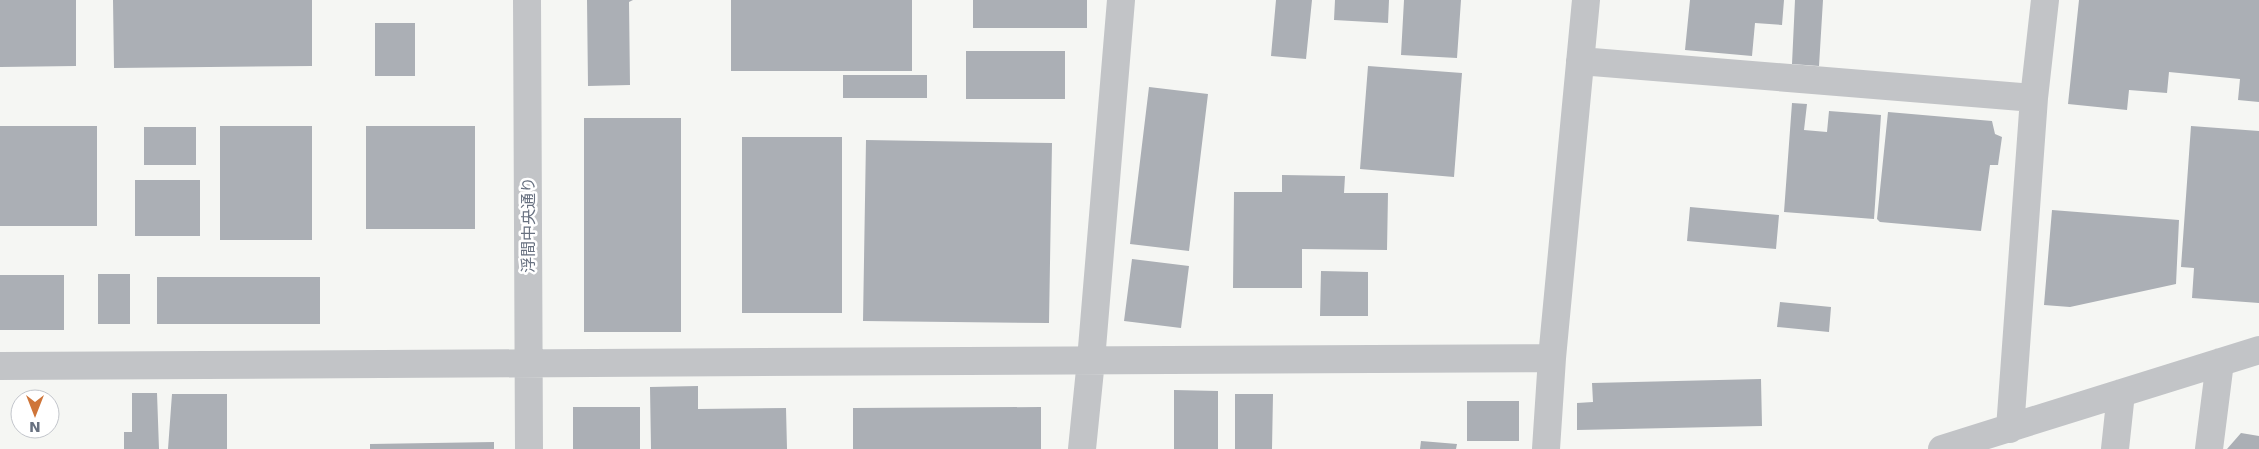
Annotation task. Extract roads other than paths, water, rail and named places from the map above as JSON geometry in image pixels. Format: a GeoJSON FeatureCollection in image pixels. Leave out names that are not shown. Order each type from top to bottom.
{"type":"FeatureCollection","features":[{"type":"Feature","properties":{"kind":"street","name":"浮間中央通り"},"geometry":{"type":"LineString","coordinates":[[527,0],[530,449]]}},
{"type":"Feature","properties":{"kind":"street"},"geometry":{"type":"LineString","coordinates":[[1082,449],[1121,0]]}},
{"type":"Feature","properties":{"kind":"street"},"geometry":{"type":"LineString","coordinates":[[1546,449],[1552,358],[1586,0]]}},
{"type":"Feature","properties":{"kind":"street"},"geometry":{"type":"LineString","coordinates":[[2010,429],[2034,98],[2044,0]]}},
{"type":"Feature","properties":{"kind":"street"},"geometry":{"type":"LineString","coordinates":[[1580,61],[2034,98]]}},
{"type":"Feature","properties":{"kind":"street"},"geometry":{"type":"LineString","coordinates":[[1942,449],[2259,350]]}},
{"type":"Feature","properties":{"kind":"street"},"geometry":{"type":"LineString","coordinates":[[0,366],[1552,358]]}},
{"type":"Feature","properties":{"kind":"street"},"geometry":{"type":"LineString","coordinates":[[2209,449],[2220,362]]}},
{"type":"Feature","properties":{"kind":"street"},"geometry":{"type":"LineString","coordinates":[[2115,449],[2121,393]]}}]}
